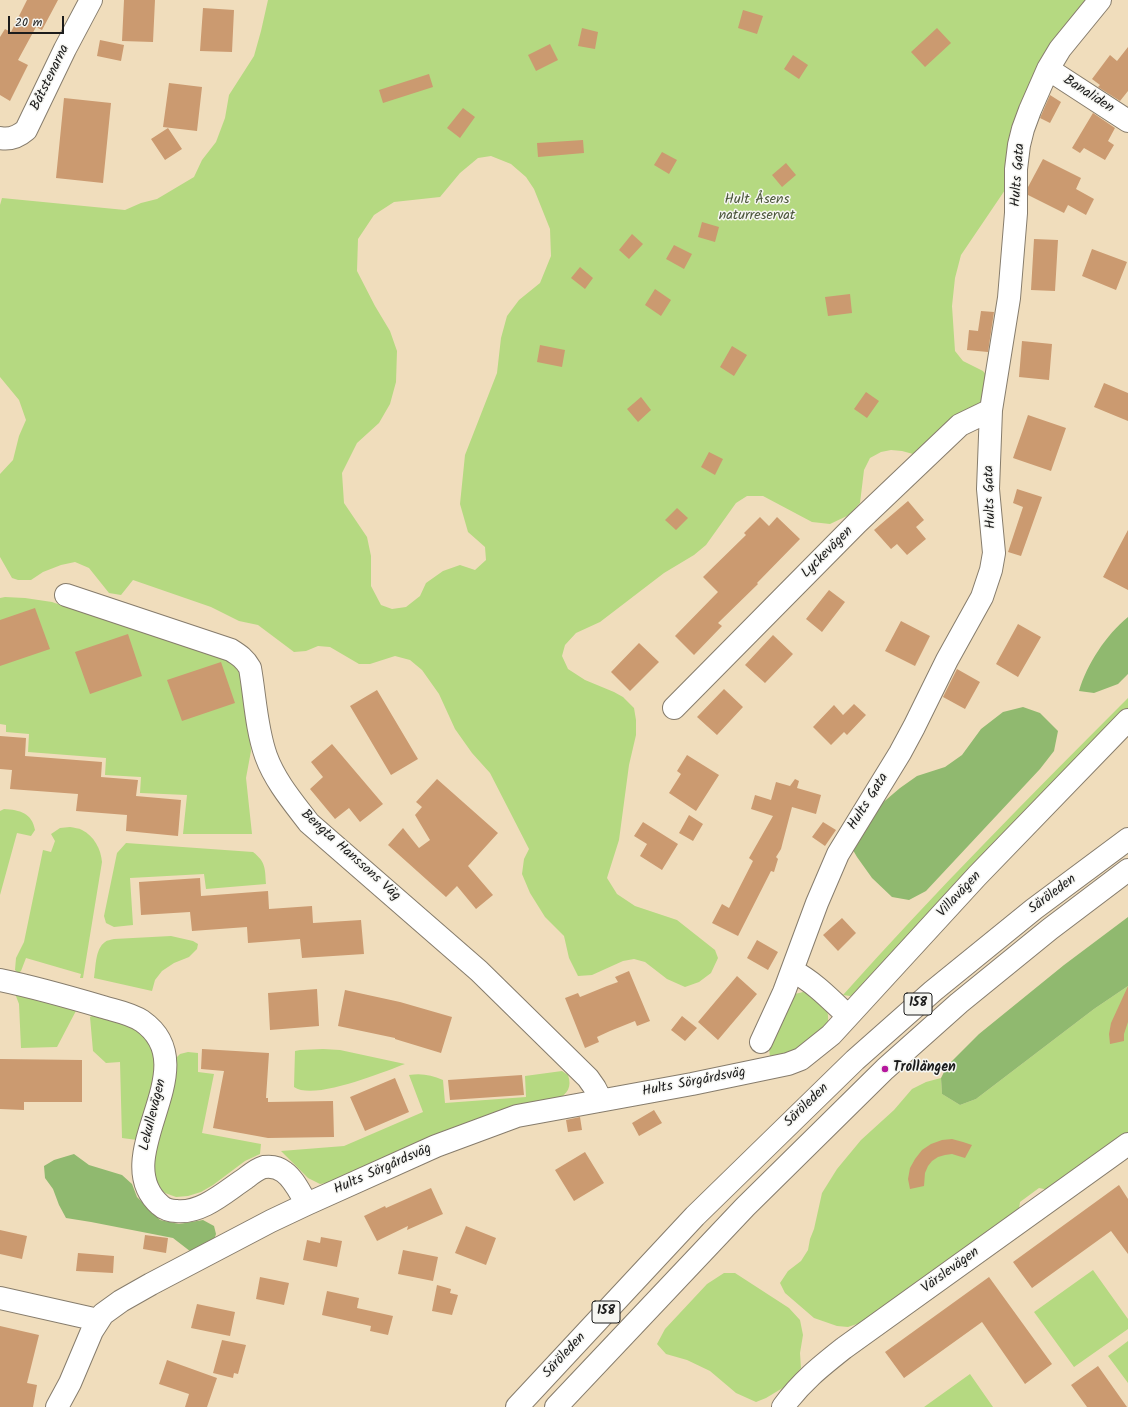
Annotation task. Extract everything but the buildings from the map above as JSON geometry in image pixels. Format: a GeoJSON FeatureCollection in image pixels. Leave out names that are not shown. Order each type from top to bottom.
{"type":"FeatureCollection","features":[{"type":"Feature","properties":{"kind":"street","name":"Båtstenarna"},"geometry":{"type":"LineString","coordinates":[[0,138],[20,136],[26,130],[65,49],[91,0]]}},
{"type":"Feature","properties":{"kind":"street","name":"Hults Gata"},"geometry":{"type":"LineString","coordinates":[[762,1042],[793,970],[817,903],[838,854],[907,740],[947,660],[982,597],[986,586],[994,553],[988,489],[991,410],[1009,292],[1016,213],[1016,170],[1019,145],[1023,129],[1048,69],[1060,50],[1100,0]]}},
{"type":"Feature","properties":{"kind":"street","name":"Banaliden"},"geometry":{"type":"LineString","coordinates":[[1048,69],[1128,121]]}},
{"type":"Feature","properties":{"kind":"street","name":"Lyckevägen"},"geometry":{"type":"LineString","coordinates":[[674,708],[858,523],[960,425],[991,410]]}},
{"type":"Feature","properties":{"kind":"street","name":"Bengta Hanssons Väg"},"geometry":{"type":"LineString","coordinates":[[66,595],[231,650],[246,660],[250,668],[260,735],[265,755],[275,776],[309,823],[479,971],[588,1078],[601,1100]]}},
{"type":"Feature","properties":{"kind":"street","name":"Villavägen"},"geometry":{"type":"LineString","coordinates":[[788,1064],[801,1058],[831,1035],[977,876],[1128,720]]}},
{"type":"Feature","properties":{"kind":"street","name":"Säröleden"},"geometry":{"type":"LineString","coordinates":[[517,1407],[695,1216],[855,1060],[933,991],[1034,909],[1128,839]]}},
{"type":"Feature","properties":{"kind":"street","name":"Säröleden"},"geometry":{"type":"LineString","coordinates":[[556,1407],[745,1208],[885,1069],[965,998],[1050,929],[1128,870]]}},
{"type":"Feature","properties":{"kind":"street"},"geometry":{"type":"LineString","coordinates":[[793,970],[820,990],[848,1016]]}},
{"type":"Feature","properties":{"kind":"street","name":"Lekullevägen"},"geometry":{"type":"LineString","coordinates":[[0,980],[85,1001],[132,1015],[147,1025],[158,1036],[166,1063],[164,1083],[144,1151],[144,1178],[148,1190],[154,1200],[162,1207],[171,1211],[181,1212],[192,1210],[207,1204],[220,1196],[256,1170],[273,1166],[283,1171],[291,1178],[306,1204]]}},
{"type":"Feature","properties":{"kind":"street","name":"Hults Sörgårdsväg"},"geometry":{"type":"LineString","coordinates":[[57,1407],[70,1383],[92,1331],[103,1314],[121,1301],[306,1204],[436,1146],[517,1116],[692,1084],[788,1064]]}},
{"type":"Feature","properties":{"kind":"street","name":"Värslevägen"},"geometry":{"type":"LineString","coordinates":[[783,1407],[810,1374],[844,1348],[1128,1144]]}},
{"type":"Feature","properties":{"kind":"street"},"geometry":{"type":"LineString","coordinates":[[0,1298],[98,1320]]}},
{"type":"Feature","properties":{"kind":"green space","name":"Hult Åsens naturreservat"},"geometry":{"type":"Polygon","coordinates":[[[268,0],[1090,0],[1005,190],[961,255],[955,278],[952,306],[955,351],[963,361],[983,371],[987,376],[984,405],[929,454],[913,454],[891,450],[881,452],[870,458],[864,470],[860,503],[849,515],[830,524],[812,522],[763,496],[747,496],[736,503],[706,545],[694,555],[664,573],[600,622],[576,633],[565,645],[562,656],[568,669],[585,680],[623,697],[634,708],[636,735],[629,765],[619,840],[607,878],[617,894],[635,906],[677,920],[715,950],[718,958],[711,973],[699,982],[685,987],[667,979],[645,962],[634,959],[623,961],[592,975],[578,976],[569,958],[564,936],[545,917],[530,893],[522,874],[524,859],[529,849],[490,773],[472,753],[455,729],[439,694],[422,670],[410,660],[395,656],[370,664],[359,664],[330,647],[318,646],[306,651],[294,652],[258,625],[239,621],[211,607],[133,580],[121,595],[109,593],[89,568],[75,562],[61,565],[43,572],[31,580],[18,580],[12,578],[0,557],[0,474],[13,460],[19,436],[26,420],[19,400],[0,377],[0,205],[2,198],[125,210],[141,203],[157,199],[194,177],[202,160],[216,142],[225,118],[229,95],[254,56],[268,0]],[[491,156],[478,158],[460,173],[440,197],[394,202],[374,215],[358,239],[357,271],[390,331],[397,351],[396,382],[390,404],[379,423],[357,443],[342,473],[344,503],[367,537],[371,556],[371,586],[381,605],[392,609],[406,607],[420,596],[426,583],[443,571],[460,565],[475,570],[486,560],[485,547],[468,532],[460,504],[465,455],[497,373],[501,338],[507,316],[519,300],[540,283],[551,256],[550,229],[534,189],[526,177],[511,164],[491,156]]]}},
{"type":"Feature","properties":{"kind":"green space"},"geometry":{"type":"Polygon","coordinates":[[[5,597],[52,602],[108,621],[151,633],[233,661],[241,668],[247,695],[251,751],[246,778],[252,834],[183,834],[187,795],[140,793],[141,777],[105,775],[106,758],[28,752],[29,734],[6,732],[6,725],[0,724],[0,598],[5,597]]]}},
{"type":"Feature","properties":{"kind":"green space"},"geometry":{"type":"Polygon","coordinates":[[[1128,617],[1128,674],[1118,684],[1094,693],[1079,691],[1092,660],[1112,632],[1128,617]]]}},
{"type":"Feature","properties":{"kind":"green space"},"geometry":{"type":"Polygon","coordinates":[[[1128,698],[1128,711],[855,995],[843,995],[877,957],[1019,808],[1128,698]]]}},
{"type":"Feature","properties":{"kind":"green space"},"geometry":{"type":"Polygon","coordinates":[[[1023,707],[1040,713],[1058,731],[1054,751],[1040,769],[926,891],[909,900],[892,897],[872,878],[850,845],[880,805],[900,788],[917,776],[945,767],[962,755],[981,729],[1003,712],[1023,707]]]}},
{"type":"Feature","properties":{"kind":"green space"},"geometry":{"type":"Polygon","coordinates":[[[4,809],[15,810],[28,816],[35,830],[31,836],[17,833],[0,895],[0,811],[4,809]]]}},
{"type":"Feature","properties":{"kind":"green space"},"geometry":{"type":"Polygon","coordinates":[[[70,827],[81,829],[93,839],[100,852],[102,862],[83,978],[80,978],[81,974],[26,958],[21,971],[18,973],[15,970],[16,958],[24,942],[43,850],[51,852],[55,841],[51,834],[60,828],[70,827]]]}},
{"type":"Feature","properties":{"kind":"green space"},"geometry":{"type":"Polygon","coordinates":[[[126,843],[253,852],[263,863],[266,884],[206,889],[204,874],[130,878],[133,925],[114,927],[106,923],[104,916],[117,853],[126,843]]]}},
{"type":"Feature","properties":{"kind":"green space"},"geometry":{"type":"Polygon","coordinates":[[[1128,917],[1128,986],[1094,1009],[976,1099],[960,1105],[942,1094],[941,1078],[947,1066],[979,1034],[1064,965],[1128,917]]]}},
{"type":"Feature","properties":{"kind":"green space"},"geometry":{"type":"Polygon","coordinates":[[[171,936],[193,941],[198,944],[197,949],[189,957],[174,963],[162,971],[155,980],[152,991],[94,978],[99,949],[106,941],[114,939],[171,936]]]}},
{"type":"Feature","properties":{"kind":"green space"},"geometry":{"type":"Polygon","coordinates":[[[1128,986],[1128,1133],[1049,1190],[1039,1188],[1020,1202],[1018,1216],[863,1322],[848,1327],[837,1326],[814,1318],[785,1293],[780,1283],[788,1271],[801,1261],[808,1250],[822,1193],[837,1169],[861,1140],[894,1110],[912,1089],[926,1082],[941,1078],[942,1094],[960,1105],[976,1099],[1094,1009],[1128,986]]]}},
{"type":"Feature","properties":{"kind":"green space"},"geometry":{"type":"Polygon","coordinates":[[[14,991],[78,1007],[57,1047],[21,1048],[19,1004],[14,991]]]}},
{"type":"Feature","properties":{"kind":"green space"},"geometry":{"type":"Polygon","coordinates":[[[803,992],[815,997],[824,1004],[828,1014],[827,1027],[798,1053],[770,1057],[769,1048],[795,994],[803,992]]]}},
{"type":"Feature","properties":{"kind":"green space"},"geometry":{"type":"Polygon","coordinates":[[[96,1014],[133,1026],[147,1036],[158,1067],[137,1140],[122,1138],[120,1062],[106,1063],[93,1051],[90,1017],[96,1014]]]}},
{"type":"Feature","properties":{"kind":"green space"},"geometry":{"type":"Polygon","coordinates":[[[323,1049],[340,1050],[405,1064],[349,1084],[332,1088],[304,1090],[294,1087],[295,1051],[323,1049]]]}},
{"type":"Feature","properties":{"kind":"green space"},"geometry":{"type":"Polygon","coordinates":[[[188,1052],[198,1053],[198,1072],[214,1074],[202,1133],[261,1144],[260,1154],[245,1161],[213,1185],[201,1192],[188,1196],[176,1197],[165,1193],[155,1184],[151,1171],[174,1075],[176,1058],[180,1054],[188,1052]]]}},
{"type":"Feature","properties":{"kind":"green space"},"geometry":{"type":"Polygon","coordinates":[[[562,1071],[568,1075],[570,1083],[566,1093],[556,1100],[333,1182],[320,1184],[308,1178],[281,1151],[344,1146],[423,1112],[409,1075],[426,1075],[443,1080],[445,1103],[526,1097],[525,1076],[562,1071]]]}},
{"type":"Feature","properties":{"kind":"green space"},"geometry":{"type":"Polygon","coordinates":[[[74,1154],[89,1165],[122,1175],[132,1184],[137,1197],[160,1220],[179,1224],[203,1220],[214,1226],[216,1234],[212,1246],[195,1255],[173,1238],[66,1218],[53,1189],[45,1178],[44,1166],[54,1160],[74,1154]]]}},
{"type":"Feature","properties":{"kind":"green space"},"geometry":{"type":"Polygon","coordinates":[[[1093,1270],[1128,1319],[1128,1329],[1074,1367],[1034,1312],[1093,1270]]]}},
{"type":"Feature","properties":{"kind":"green space"},"geometry":{"type":"Polygon","coordinates":[[[724,1273],[735,1273],[789,1308],[800,1320],[803,1335],[800,1353],[801,1368],[786,1386],[756,1402],[736,1393],[710,1371],[687,1360],[666,1354],[657,1344],[665,1329],[707,1284],[724,1273]]]}},
{"type":"Feature","properties":{"kind":"green space"},"geometry":{"type":"Polygon","coordinates":[[[1128,1341],[1128,1383],[1108,1356],[1128,1341]]]}},
{"type":"Feature","properties":{"kind":"green space"},"geometry":{"type":"Polygon","coordinates":[[[970,1374],[993,1407],[924,1407],[970,1374]]]}},
{"type":"Feature","properties":{"kind":"place","name":"Trollängen"},"geometry":{"type":"Point","coordinates":[885,1069]}}]}
